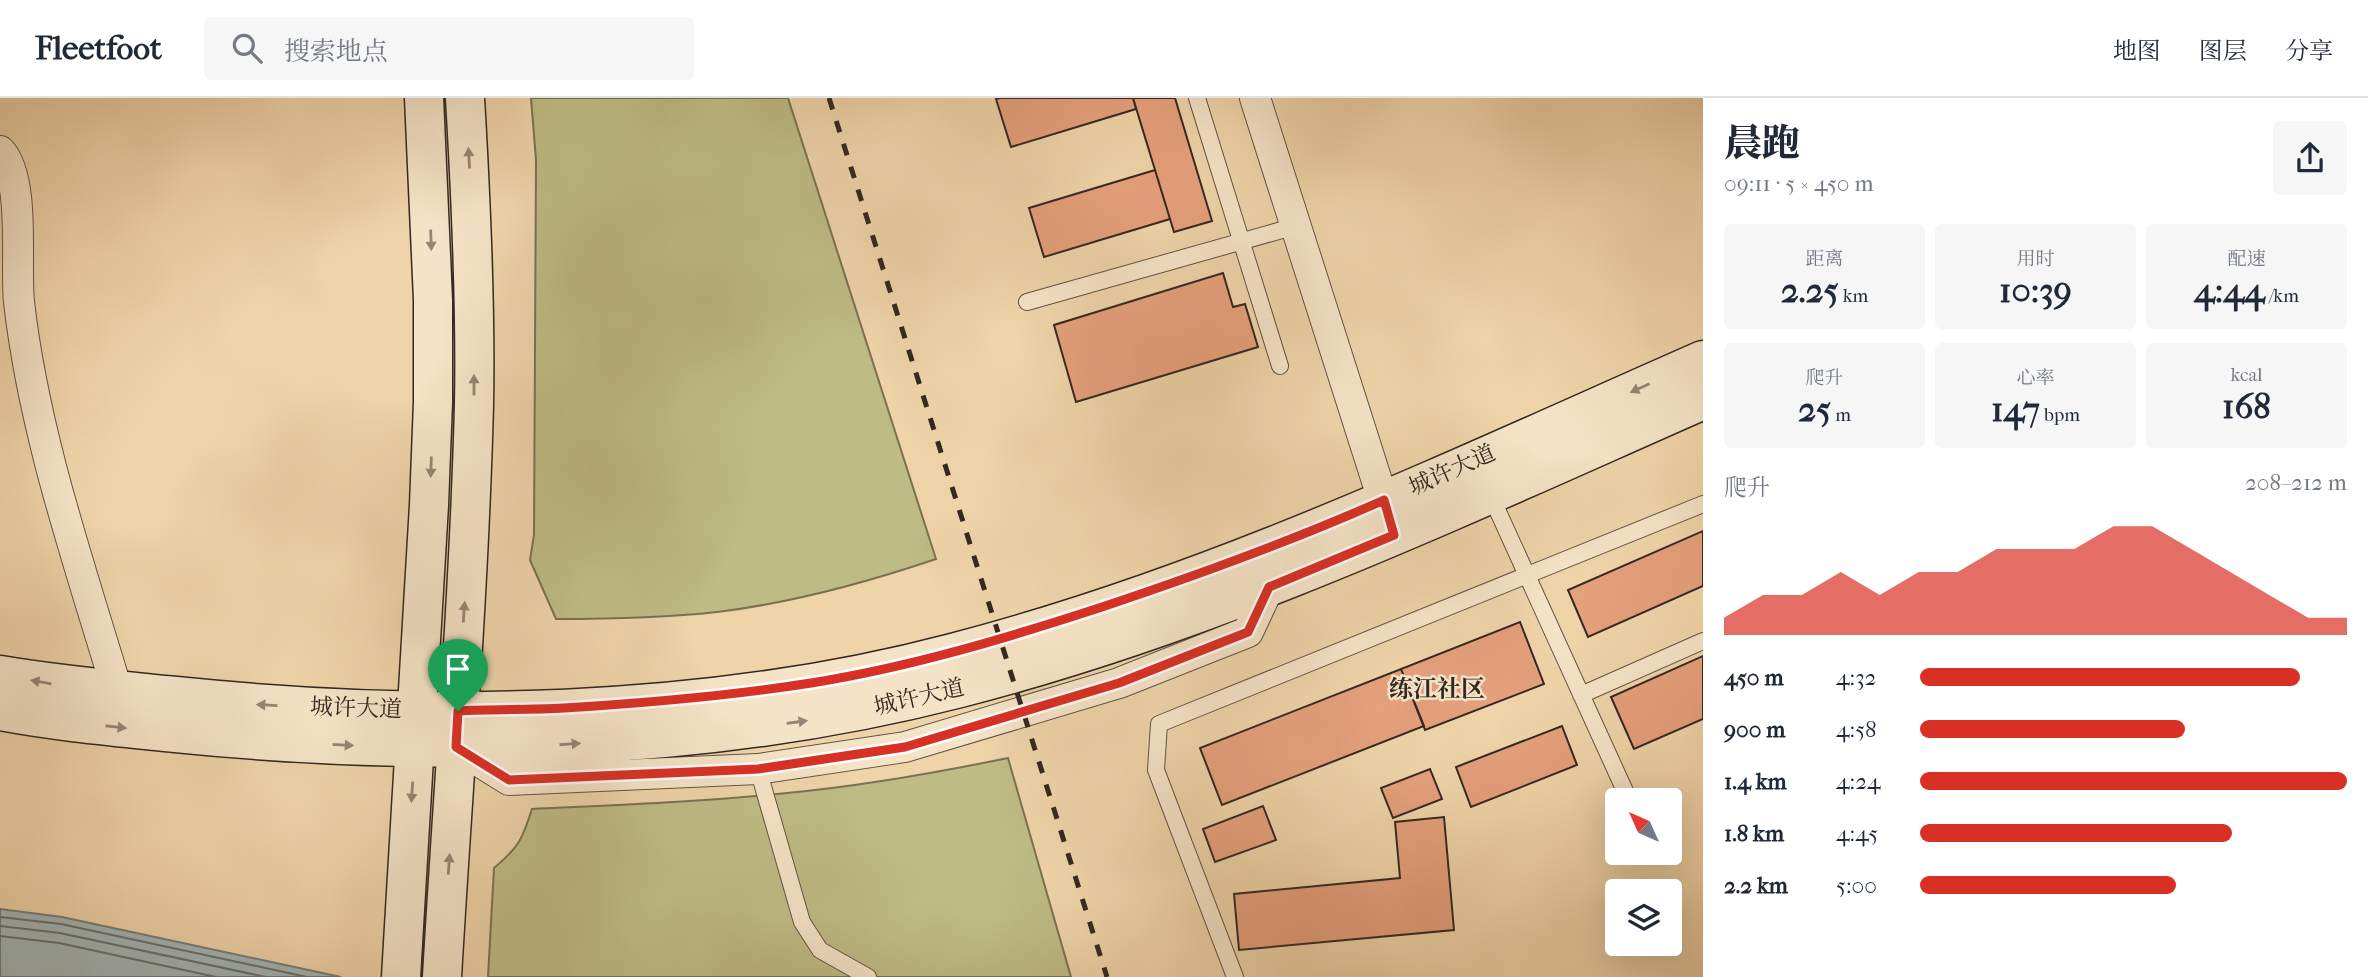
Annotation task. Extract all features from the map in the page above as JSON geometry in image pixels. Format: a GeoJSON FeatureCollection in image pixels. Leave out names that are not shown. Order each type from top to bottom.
{"type":"FeatureCollection","features":[{"type":"Feature","properties":{"kind":"main road"},"geometry":{"type":"LineString","coordinates":[[401,977],[429,505],[433,390],[431,211],[424,98]]}},
{"type":"Feature","properties":{"kind":"main road"},"geometry":{"type":"LineString","coordinates":[[442,977],[474,403],[474,300],[465,98]]}},
{"type":"Feature","properties":{"kind":"main road","name":"城许大道"},"geometry":{"type":"LineString","coordinates":[[0,711],[45,719],[256,741],[416,728],[457,729],[563,744],[741,730],[893,704],[1023,671],[1269,587],[1389,518],[1703,360]]}},
{"type":"Feature","properties":{"kind":"main road","name":"城许大道"},"geometry":{"type":"LineString","coordinates":[[457,729],[561,708],[737,694],[812,683],[911,663],[1013,636],[1167,586],[1294,537],[1490,494],[1703,400]]}},
{"type":"Feature","properties":{"kind":"main road","name":"城许大道"},"geometry":{"type":"LineString","coordinates":[[0,674],[50,684],[258,704],[416,728]]}},
{"type":"Feature","properties":{"kind":"street"},"geometry":{"type":"LineString","coordinates":[[1255,98],[1389,518]]}},
{"type":"Feature","properties":{"kind":"street"},"geometry":{"type":"LineString","coordinates":[[0,151],[5,156],[11,174],[17,208],[18,294],[36,397],[57,487],[117,690]]}},
{"type":"Feature","properties":{"kind":"street"},"geometry":{"type":"LineString","coordinates":[[457,729],[509,780],[758,769],[905,747],[1119,683],[1248,632],[1269,587]]}},
{"type":"Feature","properties":{"kind":"lane"},"geometry":{"type":"LineString","coordinates":[[1197,98],[1280,366]]}},
{"type":"Feature","properties":{"kind":"lane"},"geometry":{"type":"LineString","coordinates":[[1027,302],[1296,226]]}},
{"type":"Feature","properties":{"kind":"lane"},"geometry":{"type":"LineString","coordinates":[[1490,494],[1624,788]]}},
{"type":"Feature","properties":{"kind":"lane"},"geometry":{"type":"LineString","coordinates":[[1235,977],[1156,770],[1158,724],[1703,504]]}},
{"type":"Feature","properties":{"kind":"lane"},"geometry":{"type":"LineString","coordinates":[[1581,695],[1703,641]]}},
{"type":"Feature","properties":{"kind":"lane"},"geometry":{"type":"LineString","coordinates":[[758,769],[802,922],[820,950],[868,977]]}},
{"type":"Feature","properties":{"kind":"shaded area"},"geometry":{"type":"Polygon","coordinates":[[[531,98],[788,98],[936,559],[828,591],[745,608],[657,617],[556,619],[530,560],[534,535],[536,160],[531,98]]]}},
{"type":"Feature","properties":{"kind":"shaded area"},"geometry":{"type":"Polygon","coordinates":[[[1008,758],[1071,977],[488,977],[494,868],[519,842],[532,809],[691,801],[815,790],[1008,758]]]}},
{"type":"Feature","properties":{"kind":"water"},"geometry":{"type":"Polygon","coordinates":[[[0,909],[62,917],[341,977],[0,977],[0,909]]]}},
{"type":"Feature","properties":{"kind":"building"},"geometry":{"type":"Polygon","coordinates":[[[1133,98],[1136,109],[1011,147],[996,99],[1133,98]]]}},
{"type":"Feature","properties":{"kind":"building"},"geometry":{"type":"Polygon","coordinates":[[[1133,98],[1175,98],[1212,221],[1174,232],[1133,98]]]}},
{"type":"Feature","properties":{"kind":"building"},"geometry":{"type":"Polygon","coordinates":[[[1155,170],[1170,219],[1044,257],[1029,208],[1155,170]]]}},
{"type":"Feature","properties":{"kind":"building"},"geometry":{"type":"Polygon","coordinates":[[[1223,273],[1233,307],[1245,304],[1258,347],[1076,402],[1054,325],[1223,273]]]}},
{"type":"Feature","properties":{"kind":"building"},"geometry":{"type":"Polygon","coordinates":[[[1703,531],[1703,586],[1588,637],[1568,590],[1703,531]]]}},
{"type":"Feature","properties":{"kind":"building"},"geometry":{"type":"Polygon","coordinates":[[[1520,622],[1544,684],[1425,730],[1401,669],[1520,622]]]}},
{"type":"Feature","properties":{"kind":"building"},"geometry":{"type":"Polygon","coordinates":[[[1703,656],[1703,719],[1634,749],[1611,697],[1703,656]]]}},
{"type":"Feature","properties":{"kind":"building"},"geometry":{"type":"Polygon","coordinates":[[[1703,656],[1703,719],[1634,749],[1611,697],[1703,656]]]}},
{"type":"Feature","properties":{"kind":"building"},"geometry":{"type":"Polygon","coordinates":[[[1401,669],[1424,726],[1222,805],[1200,748],[1401,669]]]}},
{"type":"Feature","properties":{"kind":"building"},"geometry":{"type":"Polygon","coordinates":[[[1562,726],[1577,765],[1471,807],[1456,767],[1562,726]]]}},
{"type":"Feature","properties":{"kind":"building"},"geometry":{"type":"Polygon","coordinates":[[[1430,769],[1442,799],[1393,818],[1381,788],[1430,769]]]}},
{"type":"Feature","properties":{"kind":"building"},"geometry":{"type":"Polygon","coordinates":[[[1263,806],[1276,840],[1215,862],[1203,829],[1263,806]]]}},
{"type":"Feature","properties":{"kind":"building"},"geometry":{"type":"Polygon","coordinates":[[[1444,817],[1454,930],[1239,950],[1234,894],[1400,878],[1395,822],[1444,817]]]}},
{"type":"Feature","properties":{"kind":"railway"},"geometry":{"type":"LineString","coordinates":[[829,98],[1107,977]]}},
{"type":"Feature","properties":{"kind":"district","name":"练江社区"},"geometry":{"type":"Point","coordinates":[1437,689]}},
{"type":"Feature","properties":{"kind":"route"},"geometry":{"type":"LineString","coordinates":[[1384,500],[1394,535],[1269,587],[1248,632],[1119,683],[905,747],[758,769],[509,780],[456,747],[458,711],[661,701],[812,683],[886,669],[1013,636],[1167,586],[1384,500]]}}]}
